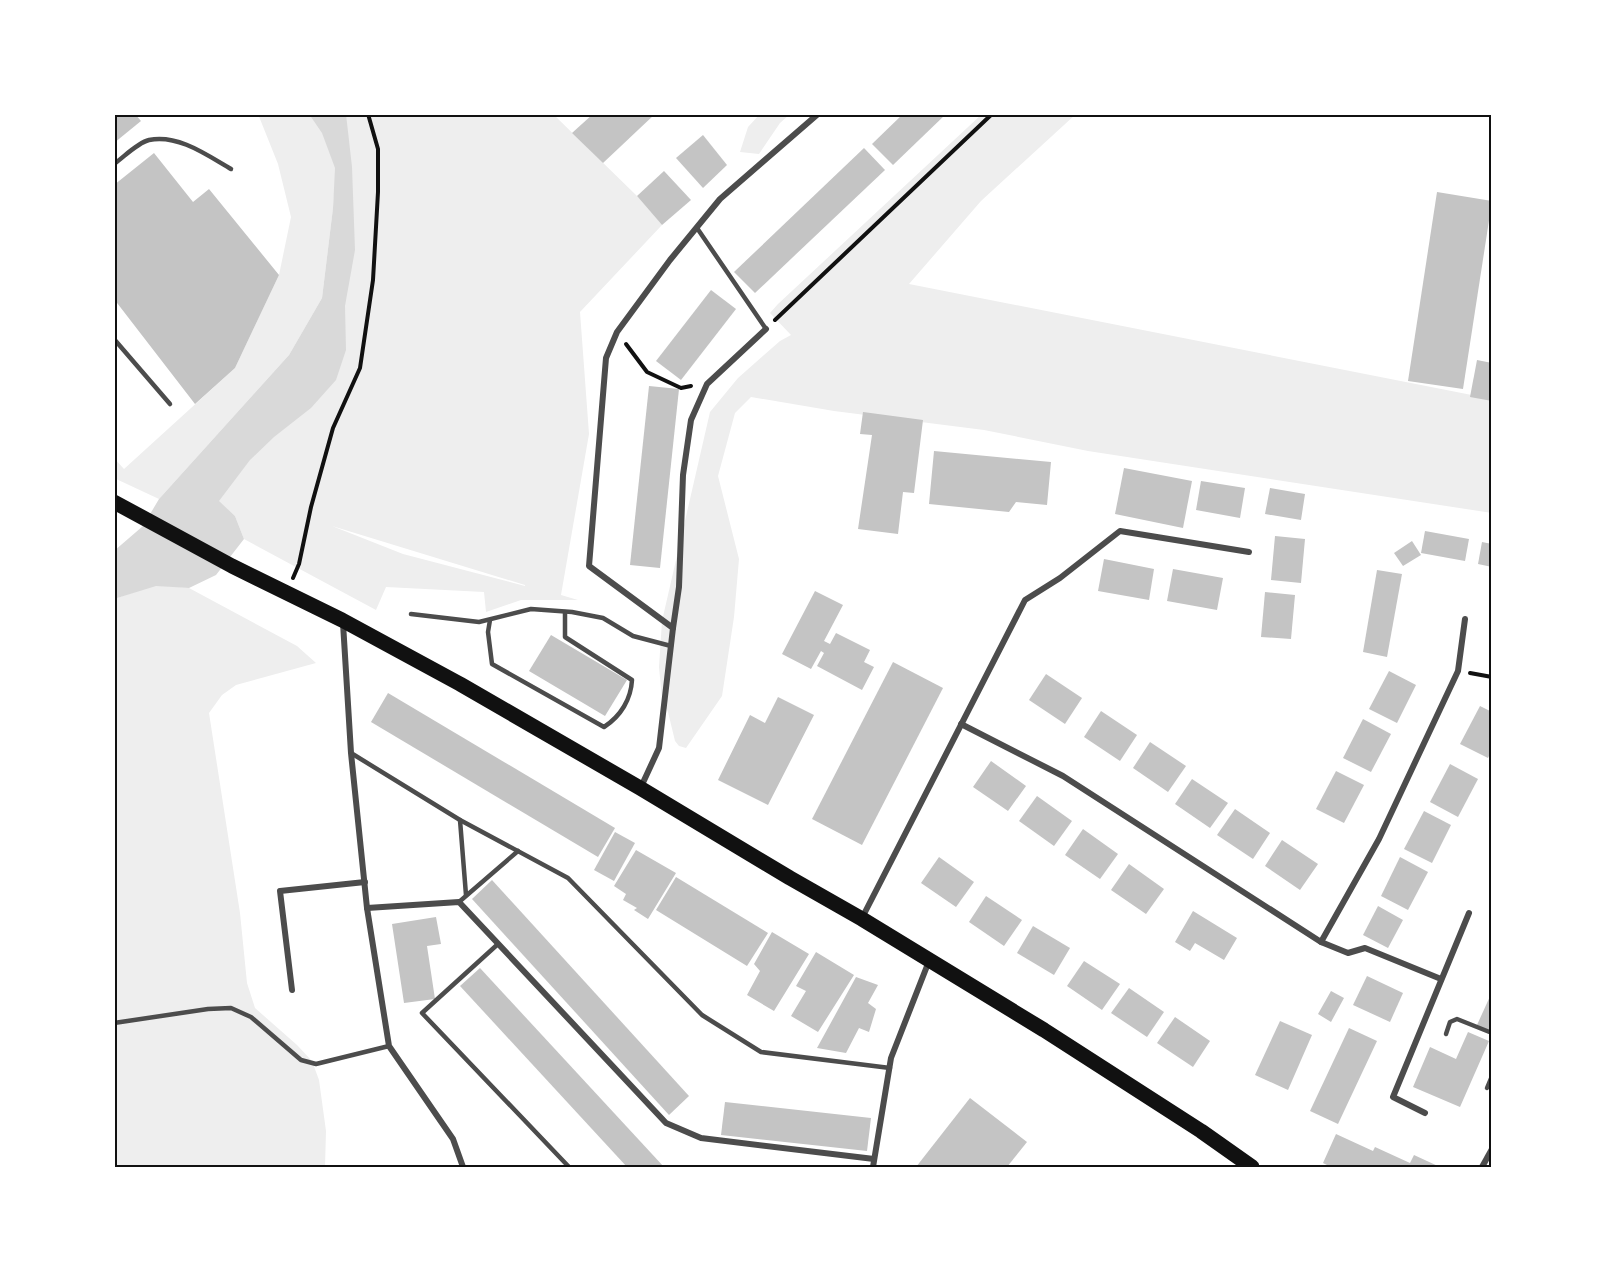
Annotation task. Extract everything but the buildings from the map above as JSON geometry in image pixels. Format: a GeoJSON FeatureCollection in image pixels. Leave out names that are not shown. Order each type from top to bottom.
{"type":"FeatureCollection","features":[{"type":"Feature","properties":{"kind":"main road"},"geometry":{"type":"LineString","coordinates":[[114,502],[460,684],[640,788],[1044,1030],[1201,1131],[1252,1167]]}},
{"type":"Feature","properties":{"kind":"street"},"geometry":{"type":"LineString","coordinates":[[673,628],[589,566],[606,358],[617,332],[720,199],[818,114]]}},
{"type":"Feature","properties":{"kind":"street"},"geometry":{"type":"LineString","coordinates":[[640,788],[659,748],[679,587],[684,475],[691,420],[706,384],[766,329]]}},
{"type":"Feature","properties":{"kind":"street"},"geometry":{"type":"LineString","coordinates":[[862,919],[1026,600],[1060,578],[1120,531],[1249,552]]}},
{"type":"Feature","properties":{"kind":"street"},"geometry":{"type":"LineString","coordinates":[[1321,942],[1379,839],[1458,672],[1465,619]]}},
{"type":"Feature","properties":{"kind":"street"},"geometry":{"type":"LineString","coordinates":[[342,620],[351,753],[367,908],[388,1046],[453,1139],[463,1167]]}},
{"type":"Feature","properties":{"kind":"street"},"geometry":{"type":"LineString","coordinates":[[961,724],[1063,776],[1321,942],[1348,953],[1365,948],[1441,979]]}},
{"type":"Feature","properties":{"kind":"street"},"geometry":{"type":"LineString","coordinates":[[292,990],[280,891],[365,882]]}},
{"type":"Feature","properties":{"kind":"street"},"geometry":{"type":"LineString","coordinates":[[367,908],[459,902],[666,1123],[701,1138],[874,1159]]}},
{"type":"Feature","properties":{"kind":"street"},"geometry":{"type":"LineString","coordinates":[[1425,1113],[1393,1097],[1469,913]]}},
{"type":"Feature","properties":{"kind":"street"},"geometry":{"type":"LineString","coordinates":[[873,1167],[891,1058],[929,961]]}},
{"type":"Feature","properties":{"kind":"street"},"geometry":{"type":"LineString","coordinates":[[1482,1167],[1492,1149]]}},
{"type":"Feature","properties":{"kind":"lane"},"geometry":{"type":"LineString","coordinates":[[114,164],[147,140],[166,139],[196,148],[231,169]]}},
{"type":"Feature","properties":{"kind":"lane"},"geometry":{"type":"LineString","coordinates":[[697,228],[766,329]]}},
{"type":"Feature","properties":{"kind":"lane"},"geometry":{"type":"LineString","coordinates":[[114,339],[170,404]]}},
{"type":"Feature","properties":{"kind":"lane"},"geometry":{"type":"LineString","coordinates":[[411,614],[479,622],[531,609],[565,612],[603,618],[633,636],[671,646]]}},
{"type":"Feature","properties":{"kind":"lane"},"geometry":{"type":"LineString","coordinates":[[490,620],[488,632],[492,664],[604,727],[612,722],[627,701],[632,680],[565,638],[565,612]]}},
{"type":"Feature","properties":{"kind":"lane"},"geometry":{"type":"LineString","coordinates":[[351,753],[460,820],[568,878],[702,1015],[761,1052],[890,1068]]}},
{"type":"Feature","properties":{"kind":"lane"},"geometry":{"type":"LineString","coordinates":[[460,820],[466,896]]}},
{"type":"Feature","properties":{"kind":"lane"},"geometry":{"type":"LineString","coordinates":[[459,902],[518,851]]}},
{"type":"Feature","properties":{"kind":"lane"},"geometry":{"type":"LineString","coordinates":[[498,944],[422,1013],[569,1167]]}},
{"type":"Feature","properties":{"kind":"lane"},"geometry":{"type":"LineString","coordinates":[[114,1023],[208,1009],[231,1008],[251,1017],[301,1060],[315,1064],[388,1046]]}},
{"type":"Feature","properties":{"kind":"lane"},"geometry":{"type":"LineString","coordinates":[[1446,1034],[1450,1022],[1457,1019],[1492,1033]]}},
{"type":"Feature","properties":{"kind":"lane"},"geometry":{"type":"LineString","coordinates":[[1487,1088],[1492,1076]]}},
{"type":"Feature","properties":{"kind":"path"},"geometry":{"type":"LineString","coordinates":[[295,572],[333,428],[360,368],[373,280],[378,192],[378,149],[368,114]]}},
{"type":"Feature","properties":{"kind":"path"},"geometry":{"type":"LineString","coordinates":[[766,329],[992,114]]}},
{"type":"Feature","properties":{"kind":"path"},"geometry":{"type":"LineString","coordinates":[[617,332],[647,372],[681,388],[706,384]]}},
{"type":"Feature","properties":{"kind":"path"},"geometry":{"type":"LineString","coordinates":[[1458,672],[1492,677]]}},
{"type":"Feature","properties":{"kind":"shaded area"},"geometry":{"type":"Polygon","coordinates":[[[258,114],[553,114],[637,196],[662,225],[580,312],[589,434],[561,595],[578,600],[521,600],[486,612],[484,592],[386,587],[376,610],[244,539],[235,516],[218,501],[331,353],[335,179],[322,298],[289,355],[159,499],[114,478],[114,458],[124,469],[235,368],[279,275],[291,217],[278,164],[258,114]],[[332,526],[403,554],[525,585],[332,526]]]}},
{"type":"Feature","properties":{"kind":"shaded area"},"geometry":{"type":"Polygon","coordinates":[[[309,114],[346,114],[352,167],[355,250],[345,306],[346,350],[336,380],[311,408],[274,437],[250,460],[219,501],[235,516],[244,539],[216,575],[189,588],[156,586],[114,599],[114,551],[143,526],[159,499],[289,355],[322,298],[333,208],[335,168],[322,133],[309,114]]]}},
{"type":"Feature","properties":{"kind":"shaded area"},"geometry":{"type":"Polygon","coordinates":[[[760,114],[790,114],[780,123],[759,154],[740,152],[748,127],[760,114]]]}},
{"type":"Feature","properties":{"kind":"shaded area"},"geometry":{"type":"Polygon","coordinates":[[[982,114],[1076,114],[981,201],[909,284],[1492,399],[1492,513],[1088,451],[984,430],[834,411],[751,397],[735,413],[718,476],[739,559],[734,617],[722,696],[686,748],[679,746],[675,741],[668,712],[662,699],[659,667],[662,621],[710,412],[738,378],[780,341],[791,335],[770,313],[778,304],[982,114]]]}},
{"type":"Feature","properties":{"kind":"shaded area"},"geometry":{"type":"Polygon","coordinates":[[[156,585],[189,588],[297,646],[316,663],[236,685],[222,695],[209,713],[240,913],[247,983],[255,1008],[312,1061],[319,1080],[326,1131],[325,1167],[114,1167],[114,599],[156,585]]]}}]}
